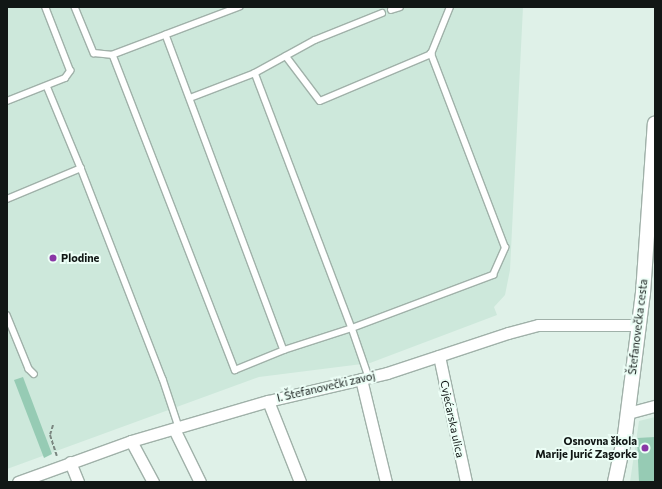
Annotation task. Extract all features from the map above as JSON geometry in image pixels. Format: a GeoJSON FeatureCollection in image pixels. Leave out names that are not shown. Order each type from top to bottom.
{"type":"FeatureCollection","features":[{"type":"Feature","properties":{"kind":"street","name":"Štefanovečka cesta"},"geometry":{"type":"LineString","coordinates":[[615,482],[628,413],[639,325],[655,123]]}},
{"type":"Feature","properties":{"kind":"street","name":"I. Štefanovečki zavoj"},"geometry":{"type":"LineString","coordinates":[[18,482],[130,441],[268,401],[365,378],[538,325],[639,325]]}},
{"type":"Feature","properties":{"kind":"street","name":"Cvjećarska ulica"},"geometry":{"type":"LineString","coordinates":[[439,356],[466,482]]}},
{"type":"Feature","properties":{"kind":"street"},"geometry":{"type":"LineString","coordinates":[[365,378],[386,482]]}},
{"type":"Feature","properties":{"kind":"street"},"geometry":{"type":"LineString","coordinates":[[268,401],[300,482]]}},
{"type":"Feature","properties":{"kind":"street"},"geometry":{"type":"LineString","coordinates":[[628,413],[655,406]]}},
{"type":"Feature","properties":{"kind":"street"},"geometry":{"type":"LineString","coordinates":[[176,428],[200,482]]}},
{"type":"Feature","properties":{"kind":"street"},"geometry":{"type":"LineString","coordinates":[[130,441],[153,482]]}},
{"type":"Feature","properties":{"kind":"street"},"geometry":{"type":"LineString","coordinates":[[70,462],[78,482]]}},
{"type":"Feature","properties":{"kind":"lane"},"geometry":{"type":"LineString","coordinates":[[7,101],[65,78],[70,71],[45,7]]}},
{"type":"Feature","properties":{"kind":"lane"},"geometry":{"type":"LineString","coordinates":[[75,7],[94,53],[113,55],[240,7]]}},
{"type":"Feature","properties":{"kind":"lane"},"geometry":{"type":"LineString","coordinates":[[391,10],[400,7]]}},
{"type":"Feature","properties":{"kind":"lane"},"geometry":{"type":"LineString","coordinates":[[113,55],[235,370],[284,350],[352,328],[493,275],[505,248],[431,54],[450,7]]}},
{"type":"Feature","properties":{"kind":"lane"},"geometry":{"type":"LineString","coordinates":[[190,98],[255,73],[316,40],[382,13]]}},
{"type":"Feature","properties":{"kind":"lane"},"geometry":{"type":"LineString","coordinates":[[166,35],[284,350]]}},
{"type":"Feature","properties":{"kind":"lane"},"geometry":{"type":"LineString","coordinates":[[286,56],[320,100],[431,54]]}},
{"type":"Feature","properties":{"kind":"lane"},"geometry":{"type":"LineString","coordinates":[[255,73],[352,328],[365,378]]}},
{"type":"Feature","properties":{"kind":"lane"},"geometry":{"type":"LineString","coordinates":[[47,86],[81,168],[163,379],[176,428]]}},
{"type":"Feature","properties":{"kind":"lane"},"geometry":{"type":"LineString","coordinates":[[7,199],[81,168]]}},
{"type":"Feature","properties":{"kind":"lane"},"geometry":{"type":"LineString","coordinates":[[7,315],[29,369],[34,374]]}},
{"type":"Feature","properties":{"kind":"path"},"geometry":{"type":"LineString","coordinates":[[53,425],[50,435],[57,456]]}},
{"type":"Feature","properties":{"kind":"shaded area"},"geometry":{"type":"Polygon","coordinates":[[[7,7],[523,7],[510,270],[505,295],[494,307],[497,315],[370,363],[259,377],[7,469],[7,7]]]}},
{"type":"Feature","properties":{"kind":"shaded area","name":"Osnovna škola Marije Jurić Zagorke"},"geometry":{"type":"Polygon","coordinates":[[[655,417],[655,482],[630,482],[639,421],[655,417]]]}},
{"type":"Feature","properties":{"kind":"green space"},"geometry":{"type":"Polygon","coordinates":[[[23,377],[52,454],[44,458],[14,380],[23,377]]]}},
{"type":"Feature","properties":{"kind":"green space"},"geometry":{"type":"Polygon","coordinates":[[[655,437],[655,482],[639,482],[637,438],[655,437]]]}},
{"type":"Feature","properties":{"kind":"place","name":"Plodine"},"geometry":{"type":"Point","coordinates":[53,258]}},
{"type":"Feature","properties":{"kind":"place","name":"Osnovna škola Marije Jurić Zagorke"},"geometry":{"type":"Point","coordinates":[645,448]}}]}
